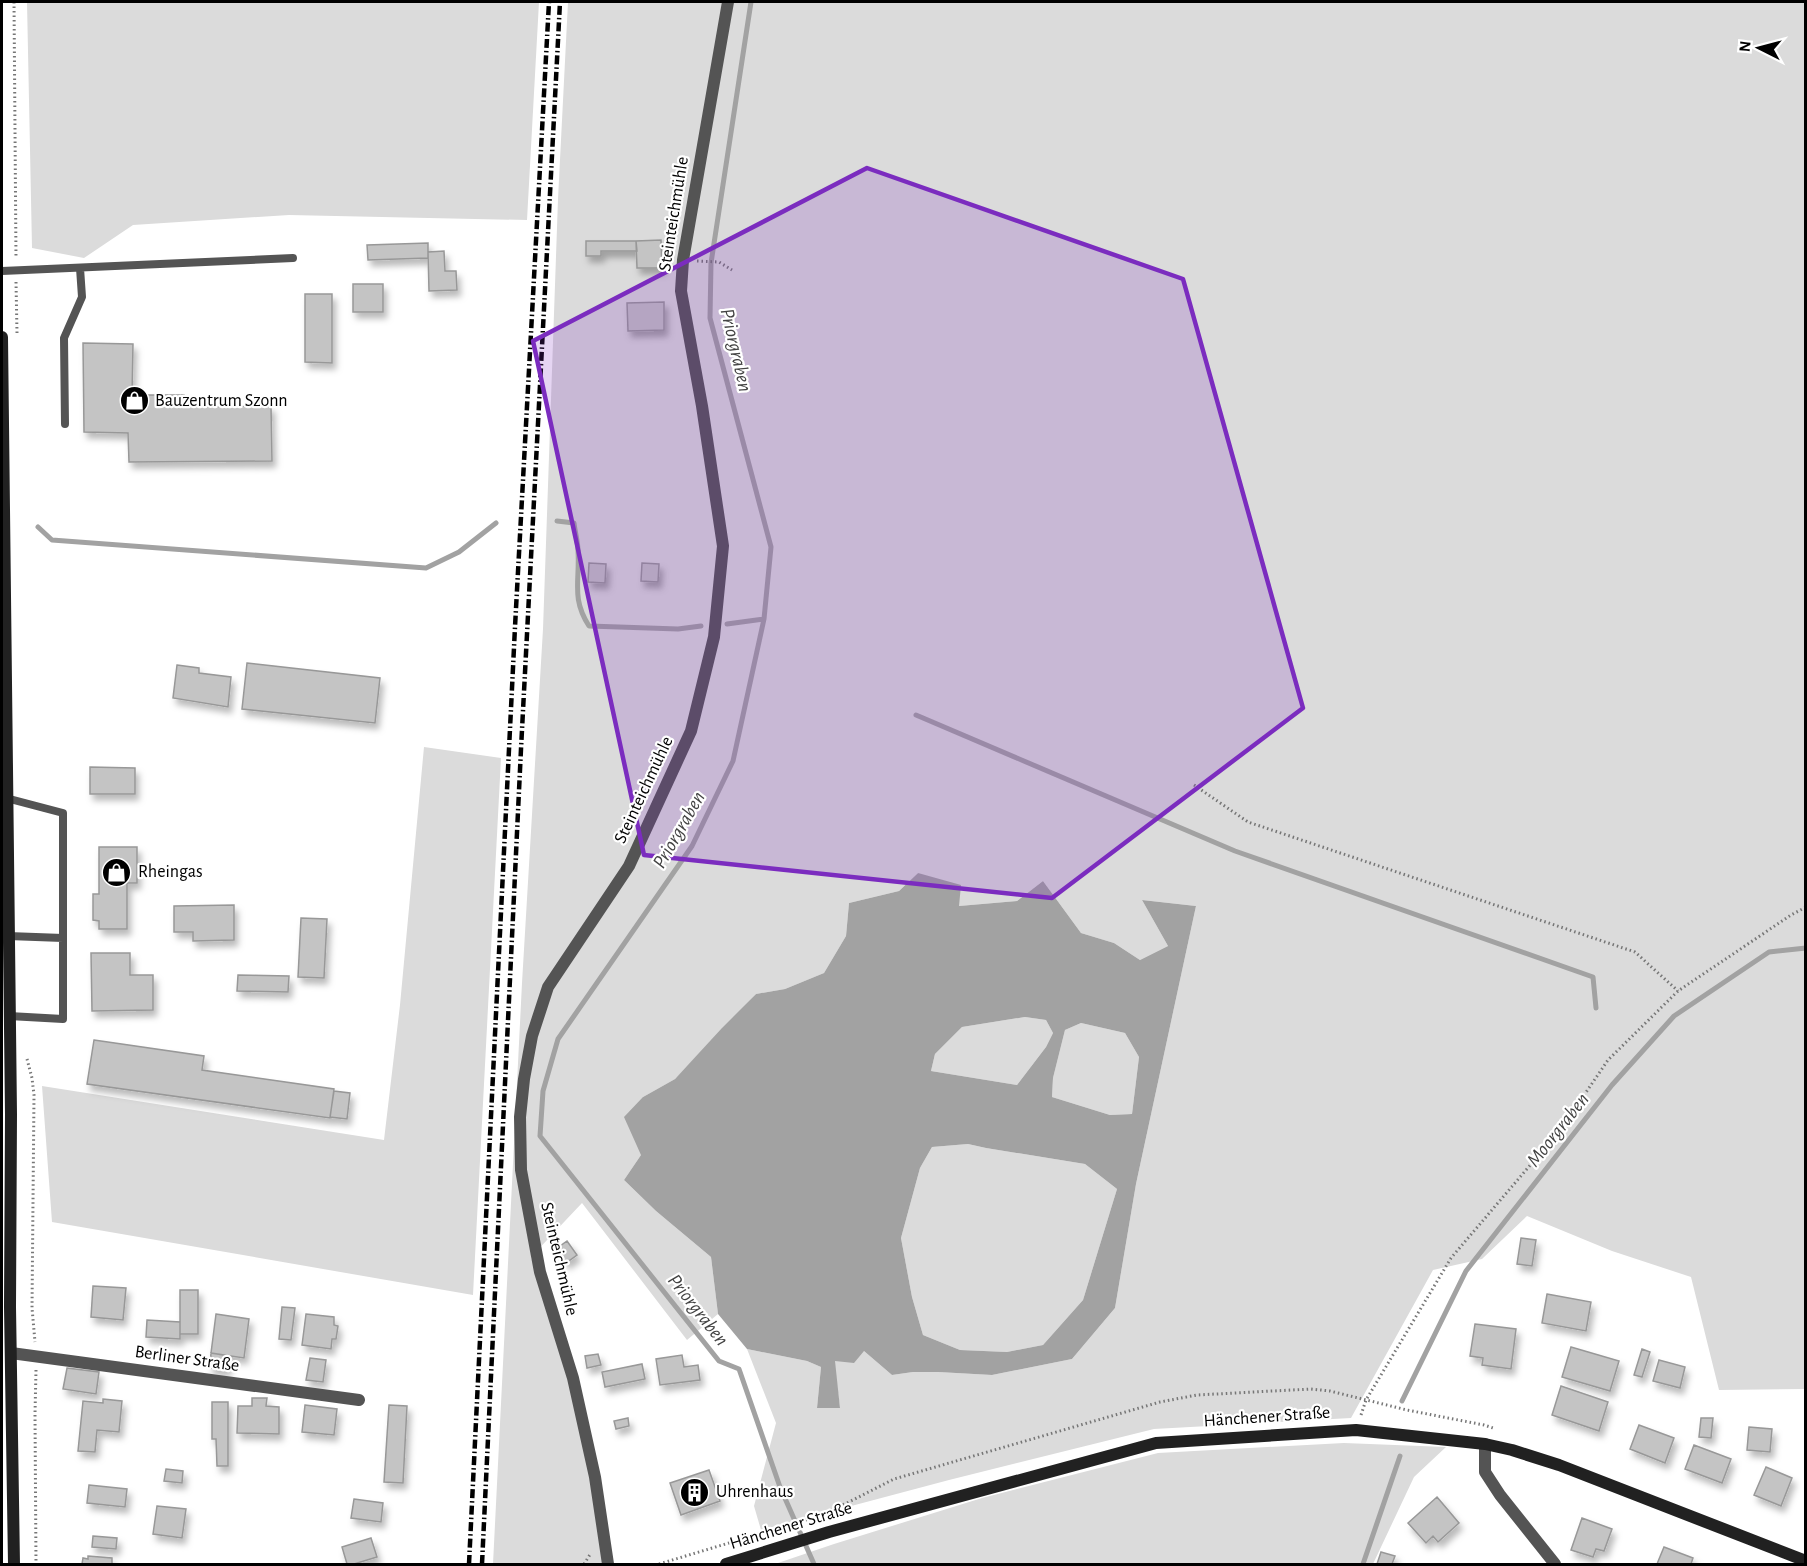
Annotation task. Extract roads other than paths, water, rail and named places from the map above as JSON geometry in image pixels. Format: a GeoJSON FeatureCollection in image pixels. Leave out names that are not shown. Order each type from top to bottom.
{"type":"FeatureCollection","features":[{"type":"Feature","properties":{"kind":"main road"},"geometry":{"type":"LineString","coordinates":[[2,337],[11,1114],[10,1353],[6,1367],[14,1564]]}},
{"type":"Feature","properties":{"kind":"main road","name":"Hänchener Straße"},"geometry":{"type":"LineString","coordinates":[[726,1564],[829,1532],[1156,1443],[1356,1430],[1485,1444],[1512,1450],[1559,1465],[1806,1561]]}},
{"type":"Feature","properties":{"kind":"street","name":"Steinteichmühle"},"geometry":{"type":"LineString","coordinates":[[608,1564],[596,1477],[575,1389],[540,1272],[521,1170],[520,1117],[532,1036],[548,987],[629,866],[691,731],[714,637],[723,546],[702,406],[681,291],[683,260],[728,2]]}},
{"type":"Feature","properties":{"kind":"street","name":"Berliner Straße"},"geometry":{"type":"LineString","coordinates":[[10,1353],[359,1400]]}},
{"type":"Feature","properties":{"kind":"street"},"geometry":{"type":"LineString","coordinates":[[1485,1444],[1485,1472],[1500,1495],[1555,1564]]}},
{"type":"Feature","properties":{"kind":"lane"},"geometry":{"type":"LineString","coordinates":[[2,271],[293,258]]}},
{"type":"Feature","properties":{"kind":"lane"},"geometry":{"type":"LineString","coordinates":[[65,424],[64,338],[82,297],[80,267]]}},
{"type":"Feature","properties":{"kind":"lane"},"geometry":{"type":"LineString","coordinates":[[6,798],[63,813],[63,1019],[9,1016]]}},
{"type":"Feature","properties":{"kind":"lane"},"geometry":{"type":"LineString","coordinates":[[8,936],[63,939]]}},
{"type":"Feature","properties":{"kind":"waterway","name":"Priorgraben"},"geometry":{"type":"LineString","coordinates":[[751,2],[711,263],[710,318],[771,547],[764,619],[733,761],[692,846],[558,1039],[543,1091],[540,1136],[719,1361],[739,1369],[780,1487],[814,1564]]}},
{"type":"Feature","properties":{"kind":"waterway"},"geometry":{"type":"LineString","coordinates":[[557,521],[574,523],[578,548],[578,598],[583,616],[589,626],[678,629],[701,626]]}},
{"type":"Feature","properties":{"kind":"waterway"},"geometry":{"type":"LineString","coordinates":[[38,527],[52,540],[426,568],[459,552],[496,523]]}},
{"type":"Feature","properties":{"kind":"waterway"},"geometry":{"type":"LineString","coordinates":[[727,624],[764,619]]}},
{"type":"Feature","properties":{"kind":"waterway"},"geometry":{"type":"LineString","coordinates":[[916,715],[1235,851],[1593,977],[1596,1008]]}},
{"type":"Feature","properties":{"kind":"waterway","name":"Moorgraben"},"geometry":{"type":"LineString","coordinates":[[1402,1401],[1466,1271],[1612,1085],[1674,1016],[1769,952],[1806,948]]}},
{"type":"Feature","properties":{"kind":"waterway","name":"Moorgraben"},"geometry":{"type":"LineString","coordinates":[[1363,1564],[1400,1456]]}},
{"type":"Feature","properties":{"kind":"railway"},"geometry":{"type":"LineString","coordinates":[[469,1564],[515,627],[549,2]]}},
{"type":"Feature","properties":{"kind":"railway"},"geometry":{"type":"LineString","coordinates":[[482,1564],[560,2]]}},
{"type":"Feature","properties":{"kind":"place","name":"Bauzentrum Szonn"},"geometry":{"type":"Point","coordinates":[134,401]}},
{"type":"Feature","properties":{"kind":"place","name":"Rheingas"},"geometry":{"type":"Point","coordinates":[117,872]}},
{"type":"Feature","properties":{"kind":"place","name":"Uhrenhaus"},"geometry":{"type":"Point","coordinates":[695,1492]}}]}
